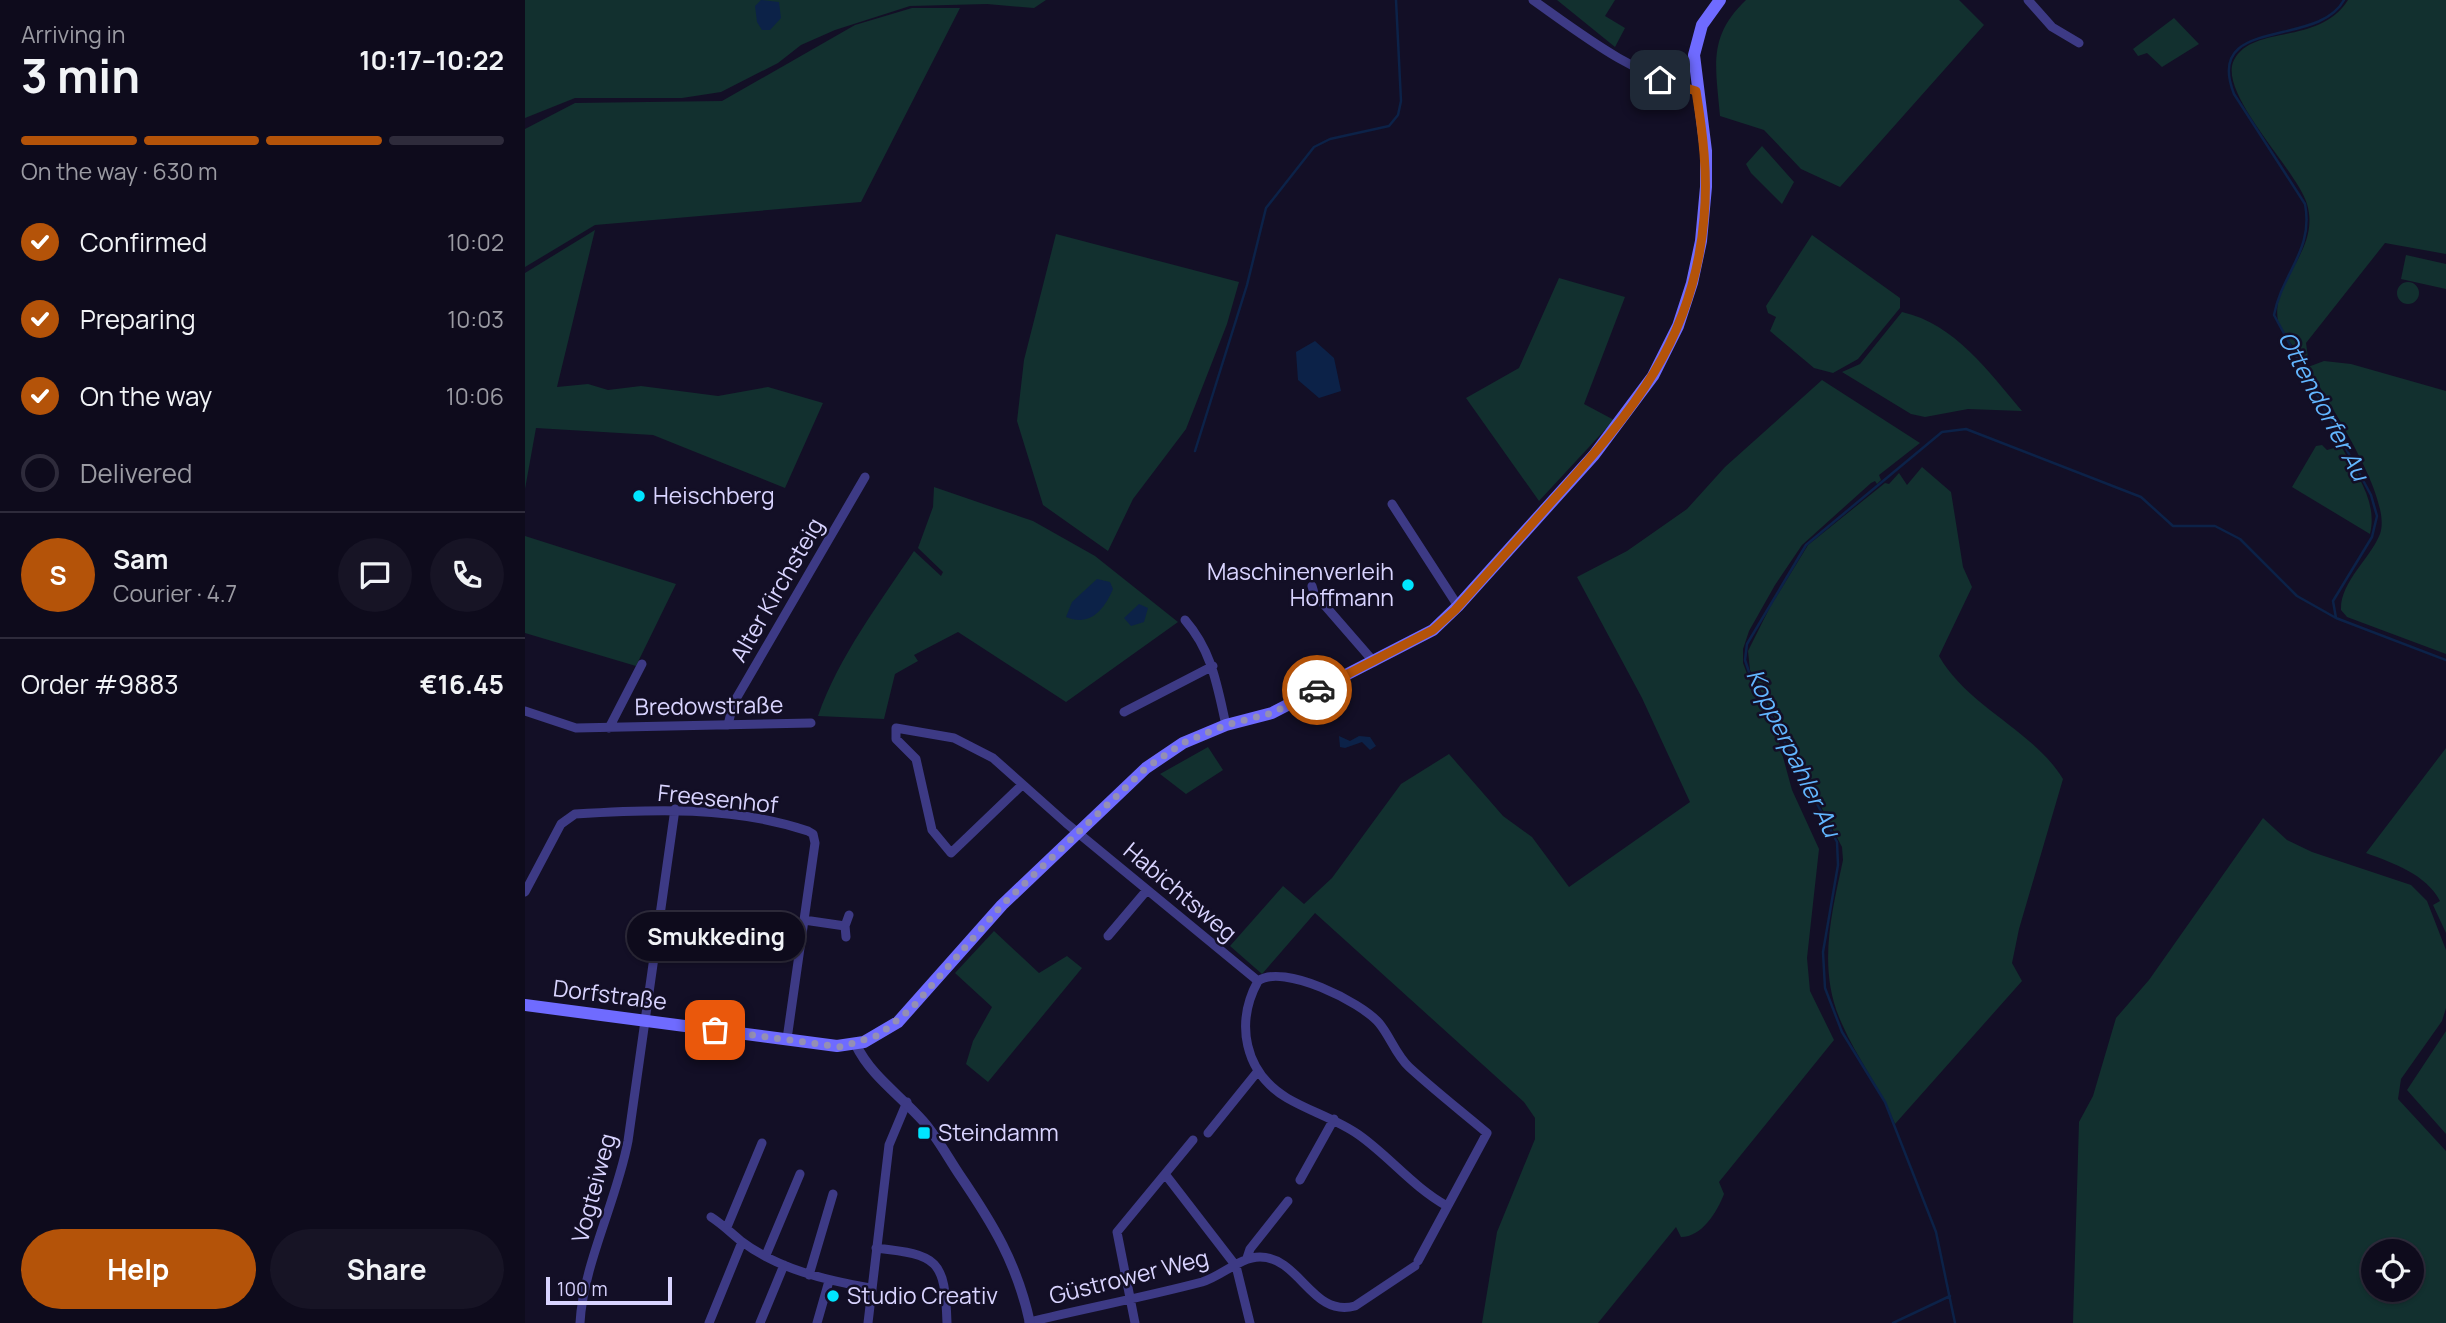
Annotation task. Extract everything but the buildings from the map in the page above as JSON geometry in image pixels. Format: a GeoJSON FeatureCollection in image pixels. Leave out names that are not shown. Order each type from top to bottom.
{"type":"FeatureCollection","features":[{"type":"Feature","properties":{"kind":"main road"},"geometry":{"type":"LineString","coordinates":[[856,1045],[879,1035],[898,1022],[1002,905],[1146,768],[1183,743],[1226,725],[1272,713],[1433,630],[1458,606],[1631,410],[1671,343],[1692,284],[1704,219],[1706,151],[1693,68],[1697,38],[1711,9],[1720,0]]}},
{"type":"Feature","properties":{"kind":"main road","name":"Dorfstraße"},"geometry":{"type":"LineString","coordinates":[[525,1005],[787,1040],[837,1046],[856,1045]]}},
{"type":"Feature","properties":{"kind":"street"},"geometry":{"type":"LineString","coordinates":[[1533,0],[1615,59],[1645,74],[1696,91]]}},
{"type":"Feature","properties":{"kind":"street"},"geometry":{"type":"LineString","coordinates":[[2028,0],[2052,27],[2079,43]]}},
{"type":"Feature","properties":{"kind":"street","name":"Alter Kirchsteig"},"geometry":{"type":"LineString","coordinates":[[728,725],[733,704],[865,477]]}},
{"type":"Feature","properties":{"kind":"street"},"geometry":{"type":"LineString","coordinates":[[1392,504],[1458,606]]}},
{"type":"Feature","properties":{"kind":"street"},"geometry":{"type":"LineString","coordinates":[[1312,586],[1314,593],[1374,662]]}},
{"type":"Feature","properties":{"kind":"street"},"geometry":{"type":"LineString","coordinates":[[1185,620],[1201,638],[1213,666],[1226,725]]}},
{"type":"Feature","properties":{"kind":"street","name":"Bredowstraße"},"geometry":{"type":"LineString","coordinates":[[609,728],[642,664]]}},
{"type":"Feature","properties":{"kind":"street"},"geometry":{"type":"LineString","coordinates":[[1124,712],[1213,666]]}},
{"type":"Feature","properties":{"kind":"street","name":"Bredowstraße"},"geometry":{"type":"LineString","coordinates":[[525,711],[576,728],[811,723]]}},
{"type":"Feature","properties":{"kind":"street","name":"Habichtsweg"},"geometry":{"type":"LineString","coordinates":[[1022,785],[951,853],[932,830],[916,759],[896,739],[896,728],[930,731],[972,746],[993,758],[1258,981]]}},
{"type":"Feature","properties":{"kind":"street","name":"Freesenhof"},"geometry":{"type":"LineString","coordinates":[[525,892],[561,824],[575,814],[675,809],[728,814],[802,828],[813,834],[815,843],[804,920]]}},
{"type":"Feature","properties":{"kind":"street","name":"Vogteiweg"},"geometry":{"type":"LineString","coordinates":[[580,1323],[585,1292],[622,1172],[675,809]]}},
{"type":"Feature","properties":{"kind":"street"},"geometry":{"type":"LineString","coordinates":[[1108,936],[1147,890]]}},
{"type":"Feature","properties":{"kind":"street"},"geometry":{"type":"LineString","coordinates":[[846,937],[845,926],[849,915]]}},
{"type":"Feature","properties":{"kind":"street"},"geometry":{"type":"LineString","coordinates":[[787,1040],[804,920],[845,926]]}},
{"type":"Feature","properties":{"kind":"street"},"geometry":{"type":"LineString","coordinates":[[1288,1201],[1250,1249],[1247,1258],[1272,1259],[1287,1268],[1320,1300],[1339,1309],[1355,1306],[1417,1263],[1487,1133],[1406,1065],[1379,1022],[1343,997],[1303,982],[1266,977],[1258,981],[1248,1003],[1245,1026],[1248,1050],[1258,1071],[1286,1097],[1334,1119],[1376,1149],[1428,1196],[1447,1206]]}},
{"type":"Feature","properties":{"kind":"street"},"geometry":{"type":"LineString","coordinates":[[856,1045],[866,1065],[907,1102],[936,1139],[1007,1249],[1016,1270],[1030,1322]]}},
{"type":"Feature","properties":{"kind":"street"},"geometry":{"type":"LineString","coordinates":[[1208,1133],[1258,1071]]}},
{"type":"Feature","properties":{"kind":"street"},"geometry":{"type":"LineString","coordinates":[[868,1323],[870,1288],[889,1145],[907,1102]]}},
{"type":"Feature","properties":{"kind":"street"},"geometry":{"type":"LineString","coordinates":[[1300,1180],[1334,1119]]}},
{"type":"Feature","properties":{"kind":"street"},"geometry":{"type":"LineString","coordinates":[[1135,1323],[1117,1231],[1193,1140]]}},
{"type":"Feature","properties":{"kind":"street"},"geometry":{"type":"LineString","coordinates":[[727,1227],[762,1143]]}},
{"type":"Feature","properties":{"kind":"street"},"geometry":{"type":"LineString","coordinates":[[766,1255],[800,1174]]}},
{"type":"Feature","properties":{"kind":"street"},"geometry":{"type":"LineString","coordinates":[[1165,1174],[1235,1266],[1250,1323]]}},
{"type":"Feature","properties":{"kind":"street"},"geometry":{"type":"LineString","coordinates":[[809,1275],[833,1194]]}},
{"type":"Feature","properties":{"kind":"street"},"geometry":{"type":"LineString","coordinates":[[711,1217],[727,1227],[742,1242],[783,1265],[829,1281],[870,1288]]}},
{"type":"Feature","properties":{"kind":"street"},"geometry":{"type":"LineString","coordinates":[[709,1323],[742,1242]]}},
{"type":"Feature","properties":{"kind":"street"},"geometry":{"type":"LineString","coordinates":[[876,1248],[917,1253],[935,1262],[946,1287],[947,1323]]}},
{"type":"Feature","properties":{"kind":"street","name":"Güstrower Weg"},"geometry":{"type":"LineString","coordinates":[[1030,1322],[1204,1281],[1247,1258]]}},
{"type":"Feature","properties":{"kind":"street"},"geometry":{"type":"LineString","coordinates":[[760,1323],[783,1265]]}},
{"type":"Feature","properties":{"kind":"street"},"geometry":{"type":"LineString","coordinates":[[817,1323],[829,1281]]}},
{"type":"Feature","properties":{"kind":"green space"},"geometry":{"type":"Polygon","coordinates":[[[525,0],[1046,0],[1034,8],[987,4],[910,6],[835,30],[801,45],[778,63],[721,92],[682,98],[575,98],[525,118],[525,0]]]}},
{"type":"Feature","properties":{"kind":"green space"},"geometry":{"type":"Polygon","coordinates":[[[1557,0],[1615,0],[1605,16],[1625,28],[1615,47],[1557,0]]]}},
{"type":"Feature","properties":{"kind":"green space"},"geometry":{"type":"Polygon","coordinates":[[[1746,0],[1959,0],[1984,25],[1840,187],[1801,169],[1764,130],[1720,116],[1716,68],[1720,40],[1725,27],[1746,0]]]}},
{"type":"Feature","properties":{"kind":"green space"},"geometry":{"type":"Polygon","coordinates":[[[2348,0],[2446,0],[2446,254],[2385,243],[2306,343],[2308,358],[2305,361],[2280,326],[2278,306],[2281,292],[2307,236],[2307,204],[2300,189],[2247,111],[2237,92],[2232,74],[2234,60],[2243,49],[2271,37],[2321,24],[2336,14],[2348,0]]]}},
{"type":"Feature","properties":{"kind":"green space"},"geometry":{"type":"Polygon","coordinates":[[[912,8],[960,8],[861,202],[595,225],[525,267],[525,129],[575,103],[722,101],[855,25],[912,8]]]}},
{"type":"Feature","properties":{"kind":"green space"},"geometry":{"type":"Polygon","coordinates":[[[2174,18],[2199,44],[2162,67],[2147,53],[2138,56],[2133,49],[2174,18]]]}},
{"type":"Feature","properties":{"kind":"green space"},"geometry":{"type":"Polygon","coordinates":[[[1762,146],[1794,182],[1782,204],[1751,173],[1746,164],[1762,146]]]}},
{"type":"Feature","properties":{"kind":"green space"},"geometry":{"type":"Polygon","coordinates":[[[595,230],[557,387],[588,384],[608,390],[641,386],[718,396],[768,387],[823,403],[785,488],[653,435],[536,428],[525,489],[525,273],[595,230]]]}},
{"type":"Feature","properties":{"kind":"green space"},"geometry":{"type":"Polygon","coordinates":[[[1056,234],[1239,282],[1227,324],[1186,429],[1133,499],[1108,551],[1043,505],[1017,421],[1024,360],[1056,234]]]}},
{"type":"Feature","properties":{"kind":"green space"},"geometry":{"type":"Polygon","coordinates":[[[1812,235],[1900,298],[1900,308],[1858,359],[1833,373],[1814,368],[1770,331],[1776,317],[1768,313],[1766,306],[1812,235]]]}},
{"type":"Feature","properties":{"kind":"green space"},"geometry":{"type":"Polygon","coordinates":[[[2406,255],[2446,264],[2446,289],[2401,279],[2406,255]]]}},
{"type":"Feature","properties":{"kind":"green space"},"geometry":{"type":"Polygon","coordinates":[[[1559,278],[1625,297],[1584,404],[1614,420],[1539,501],[1466,398],[1519,368],[1559,278]]]}},
{"type":"Feature","properties":{"kind":"green space"},"geometry":{"type":"Polygon","coordinates":[[[2408,282],[2418,289],[2419,293],[2412,303],[2408,304],[2398,297],[2397,293],[2404,283],[2408,282]]]}},
{"type":"Feature","properties":{"kind":"green space"},"geometry":{"type":"Polygon","coordinates":[[[1902,312],[1921,318],[1955,338],[1984,366],[2022,411],[1968,409],[1925,417],[1911,414],[1842,372],[1860,364],[1902,312]]]}},
{"type":"Feature","properties":{"kind":"green space"},"geometry":{"type":"Polygon","coordinates":[[[2324,361],[2351,364],[2446,391],[2446,654],[2347,617],[2341,610],[2350,580],[2380,534],[2381,518],[2368,474],[2343,425],[2308,367],[2324,361]]]}},
{"type":"Feature","properties":{"kind":"green space"},"geometry":{"type":"Polygon","coordinates":[[[1822,380],[1920,443],[1879,475],[1881,480],[1877,484],[1875,481],[1871,483],[1802,545],[1775,585],[1749,631],[1743,649],[1743,663],[1749,679],[1774,724],[1792,790],[1819,849],[1807,958],[1810,991],[1834,1040],[1719,1182],[1724,1194],[1708,1222],[1689,1236],[1681,1237],[1676,1227],[1598,1323],[1482,1323],[1497,1232],[1535,1139],[1535,1118],[1524,1102],[1315,913],[1262,974],[1230,946],[1283,886],[1304,904],[1332,878],[1401,784],[1449,754],[1503,816],[1532,837],[1569,887],[1690,802],[1642,698],[1577,577],[1627,551],[1687,509],[1725,467],[1822,380]]]}},
{"type":"Feature","properties":{"kind":"green space"},"geometry":{"type":"Polygon","coordinates":[[[2322,445],[2327,450],[2341,446],[2359,477],[2371,510],[2370,534],[2292,487],[2316,446],[2322,445]]]}},
{"type":"Feature","properties":{"kind":"green space"},"geometry":{"type":"Polygon","coordinates":[[[1922,467],[1951,492],[1963,567],[1972,587],[1939,656],[1966,690],[2035,746],[2063,779],[2019,929],[2012,963],[2022,981],[1895,1124],[1834,1004],[1828,963],[1829,943],[1843,860],[1842,847],[1750,670],[1748,651],[1770,607],[1808,545],[1885,483],[1889,484],[1899,473],[1907,485],[1922,467]]]}},
{"type":"Feature","properties":{"kind":"green space"},"geometry":{"type":"Polygon","coordinates":[[[934,487],[1033,521],[1095,556],[1178,622],[1066,702],[958,632],[914,655],[918,661],[895,674],[884,719],[818,716],[848,651],[914,551],[941,576],[943,572],[918,548],[933,507],[934,487]]]}},
{"type":"Feature","properties":{"kind":"green space"},"geometry":{"type":"Polygon","coordinates":[[[525,536],[676,584],[636,666],[525,633],[525,536]]]}},
{"type":"Feature","properties":{"kind":"green space"},"geometry":{"type":"Polygon","coordinates":[[[1208,747],[1223,770],[1186,794],[1160,774],[1208,747]]]}},
{"type":"Feature","properties":{"kind":"green space"},"geometry":{"type":"Polygon","coordinates":[[[2446,748],[2446,933],[2433,905],[2440,901],[2426,884],[2408,871],[2366,853],[2446,748]]]}},
{"type":"Feature","properties":{"kind":"green space"},"geometry":{"type":"Polygon","coordinates":[[[2263,818],[2287,840],[2312,852],[2411,885],[2427,901],[2446,950],[2446,1008],[2442,1021],[2401,1079],[2398,1099],[2446,1151],[2446,1323],[2073,1323],[2079,1122],[2093,1096],[2116,1018],[2149,980],[2263,818]]]}},
{"type":"Feature","properties":{"kind":"green space"},"geometry":{"type":"Polygon","coordinates":[[[994,931],[1039,973],[1067,956],[1082,968],[988,1082],[966,1064],[973,1041],[992,1007],[955,973],[994,931]]]}},
{"type":"Feature","properties":{"kind":"green space"},"geometry":{"type":"Polygon","coordinates":[[[2446,1031],[2446,1134],[2407,1090],[2446,1031]]]}},
{"type":"Feature","properties":{"kind":"water"},"geometry":{"type":"Polygon","coordinates":[[[761,0],[779,2],[781,18],[770,30],[762,30],[757,22],[755,6],[761,0]]]}},
{"type":"Feature","properties":{"kind":"water"},"geometry":{"type":"Polygon","coordinates":[[[1315,341],[1334,358],[1341,391],[1319,398],[1298,380],[1296,352],[1315,341]]]}},
{"type":"Feature","properties":{"kind":"water"},"geometry":{"type":"Polygon","coordinates":[[[1097,579],[1110,582],[1113,589],[1101,610],[1082,620],[1066,617],[1072,602],[1097,579]]]}},
{"type":"Feature","properties":{"kind":"water"},"geometry":{"type":"Polygon","coordinates":[[[1139,604],[1148,608],[1144,622],[1131,626],[1124,618],[1139,604]]]}},
{"type":"Feature","properties":{"kind":"water"},"geometry":{"type":"Polygon","coordinates":[[[1339,736],[1350,741],[1359,736],[1370,737],[1376,746],[1370,750],[1362,742],[1340,747],[1339,736]]]}},
{"type":"Feature","properties":{"kind":"waterway"},"geometry":{"type":"LineString","coordinates":[[1195,451],[1247,285],[1266,208],[1314,147],[1330,139],[1389,126],[1398,115],[1401,101],[1396,0]]}},
{"type":"Feature","properties":{"kind":"waterway","name":"Ottendorfer Au"},"geometry":{"type":"LineString","coordinates":[[2336,618],[2333,601],[2372,537],[2377,516],[2371,495],[2274,315],[2305,235],[2305,204],[2234,94],[2229,69],[2234,53],[2248,42],[2311,24],[2331,15],[2344,0]]}},
{"type":"Feature","properties":{"kind":"waterway","name":"Kopperpahler Au"},"geometry":{"type":"LineString","coordinates":[[1955,1323],[1936,1232],[1885,1102],[1842,1032],[1825,988],[1823,952],[1838,865],[1837,842],[1750,675],[1745,660],[1747,644],[1806,545],[1942,432],[1966,429],[2141,497],[2173,526],[2215,526],[2240,539],[2297,596],[2336,618],[2446,660]]}},
{"type":"Feature","properties":{"kind":"waterway"},"geometry":{"type":"LineString","coordinates":[[1893,1323],[1950,1296]]}},
{"type":"Feature","properties":{"kind":"way so far"},"geometry":{"type":"LineString","coordinates":[[715,1030],[841,1047],[856,1045],[879,1035],[912,1008],[1002,905],[1146,768],[1183,743],[1226,725],[1272,713],[1317,690]]}},
{"type":"Feature","properties":{"kind":"place","name":"Heischberg"},"geometry":{"type":"Point","coordinates":[639,496]}},
{"type":"Feature","properties":{"kind":"place","name":"Maschinenverleih Hoffmann"},"geometry":{"type":"Point","coordinates":[1408,585]}},
{"type":"Feature","properties":{"kind":"place","name":"Smukkeding"},"geometry":{"type":"Point","coordinates":[715,1030]}},
{"type":"Feature","properties":{"kind":"place","name":"Steindamm"},"geometry":{"type":"Point","coordinates":[924,1133]}},
{"type":"Feature","properties":{"kind":"place","name":"Studio Creativ"},"geometry":{"type":"Point","coordinates":[833,1296]}},
{"type":"Feature","properties":{"kind":"route"},"geometry":{"type":"LineString","coordinates":[[1317,690],[1433,630],[1455,610],[1594,455],[1631,410],[1653,376],[1671,343],[1692,284],[1704,219],[1706,187],[1706,151],[1696,91],[1660,80]]}}]}
